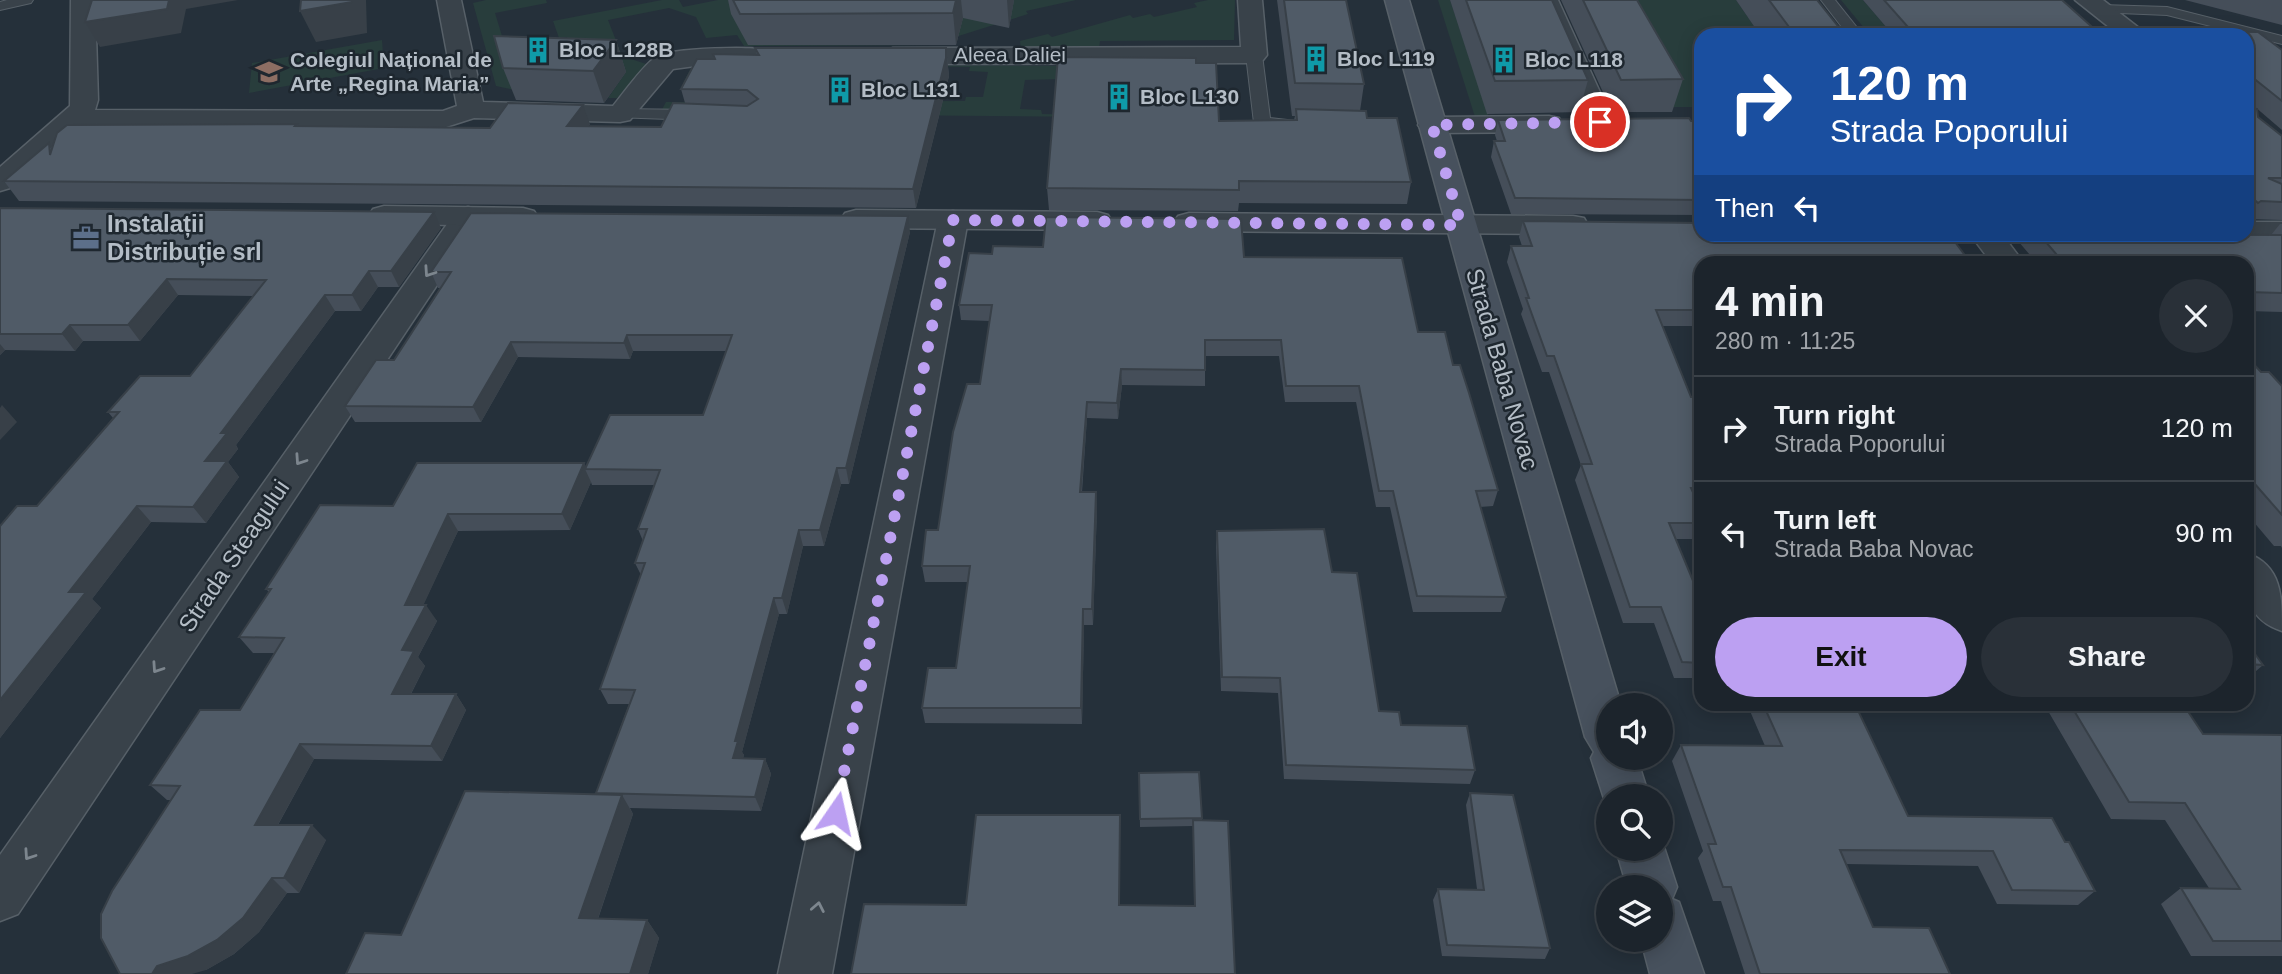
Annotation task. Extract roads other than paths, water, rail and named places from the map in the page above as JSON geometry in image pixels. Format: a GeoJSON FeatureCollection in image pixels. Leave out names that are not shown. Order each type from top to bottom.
{"type":"FeatureCollection","features":[{"type":"Feature","properties":{"kind":"main road","name":"Strada Baba Novac"},"geometry":{"type":"LineString","coordinates":[[1397,0],[1596,695]]}},
{"type":"Feature","properties":{"kind":"main road"},"geometry":{"type":"LineString","coordinates":[[1671,952],[1677,974]]}},
{"type":"Feature","properties":{"kind":"street"},"geometry":{"type":"LineString","coordinates":[[0,182],[82,109],[85,100],[83,0]]}},
{"type":"Feature","properties":{"kind":"street"},"geometry":{"type":"LineString","coordinates":[[449,0],[471,110]]}},
{"type":"Feature","properties":{"kind":"street"},"geometry":{"type":"LineString","coordinates":[[1250,0],[1254,55]]}},
{"type":"Feature","properties":{"kind":"street"},"geometry":{"type":"LineString","coordinates":[[1432,125],[1612,122],[1546,0]]}},
{"type":"Feature","properties":{"kind":"street"},"geometry":{"type":"LineString","coordinates":[[2094,4],[2126,28]]}},
{"type":"Feature","properties":{"kind":"street","name":"Aleea Daliei"},"geometry":{"type":"LineString","coordinates":[[872,56],[1254,55]]}},
{"type":"Feature","properties":{"kind":"street"},"geometry":{"type":"LineString","coordinates":[[73,118],[446,120],[471,110],[620,114],[665,62],[710,56],[791,56]]}},
{"type":"Feature","properties":{"kind":"street"},"geometry":{"type":"LineString","coordinates":[[358,215],[551,217]]}},
{"type":"Feature","properties":{"kind":"street","name":"Strada Steagului"},"geometry":{"type":"LineString","coordinates":[[0,897],[468,216]]}},
{"type":"Feature","properties":{"kind":"street"},"geometry":{"type":"LineString","coordinates":[[828,219],[1595,226]]}},
{"type":"Feature","properties":{"kind":"street"},"geometry":{"type":"LineString","coordinates":[[805,974],[953,220]]}},
{"type":"Feature","properties":{"kind":"street"},"geometry":{"type":"LineString","coordinates":[[2254,231],[2282,232]]}},
{"type":"Feature","properties":{"kind":"street"},"geometry":{"type":"LineString","coordinates":[[1991,242],[2002,256]]}},
{"type":"Feature","properties":{"kind":"street"},"geometry":{"type":"LineString","coordinates":[[2254,578],[2282,614]]}},
{"type":"Feature","properties":{"kind":"lane"},"geometry":{"type":"LineString","coordinates":[[0,6],[26,0]]}},
{"type":"Feature","properties":{"kind":"lane"},"geometry":{"type":"LineString","coordinates":[[1828,0],[1850,28]]}},
{"type":"Feature","properties":{"kind":"lane"},"geometry":{"type":"LineString","coordinates":[[2094,4],[2167,11],[2234,28]]}},
{"type":"Feature","properties":{"kind":"lane"},"geometry":{"type":"LineString","coordinates":[[2254,33],[2282,40]]}},
{"type":"Feature","properties":{"kind":"lane"},"geometry":{"type":"LineString","coordinates":[[1254,55],[1262,123],[1303,124]]}},
{"type":"Feature","properties":{"kind":"lane"},"geometry":{"type":"LineString","coordinates":[[620,114],[713,116]]}},
{"type":"Feature","properties":{"kind":"place","name":"Bloc L128B"},"geometry":{"type":"Point","coordinates":[538,50]}},
{"type":"Feature","properties":{"kind":"place","name":"Bloc L119"},"geometry":{"type":"Point","coordinates":[1316,59]}},
{"type":"Feature","properties":{"kind":"place","name":"Bloc L118"},"geometry":{"type":"Point","coordinates":[1504,60]}},
{"type":"Feature","properties":{"kind":"place","name":"Colegiul Național de Arte „Regina Maria”"},"geometry":{"type":"Point","coordinates":[269,72]}},
{"type":"Feature","properties":{"kind":"place","name":"Bloc L131"},"geometry":{"type":"Point","coordinates":[840,90]}},
{"type":"Feature","properties":{"kind":"place","name":"Bloc L130"},"geometry":{"type":"Point","coordinates":[1119,97]}},
{"type":"Feature","properties":{"kind":"place","name":"Instalații Distribuție srl"},"geometry":{"type":"Point","coordinates":[86,238]}}]}
